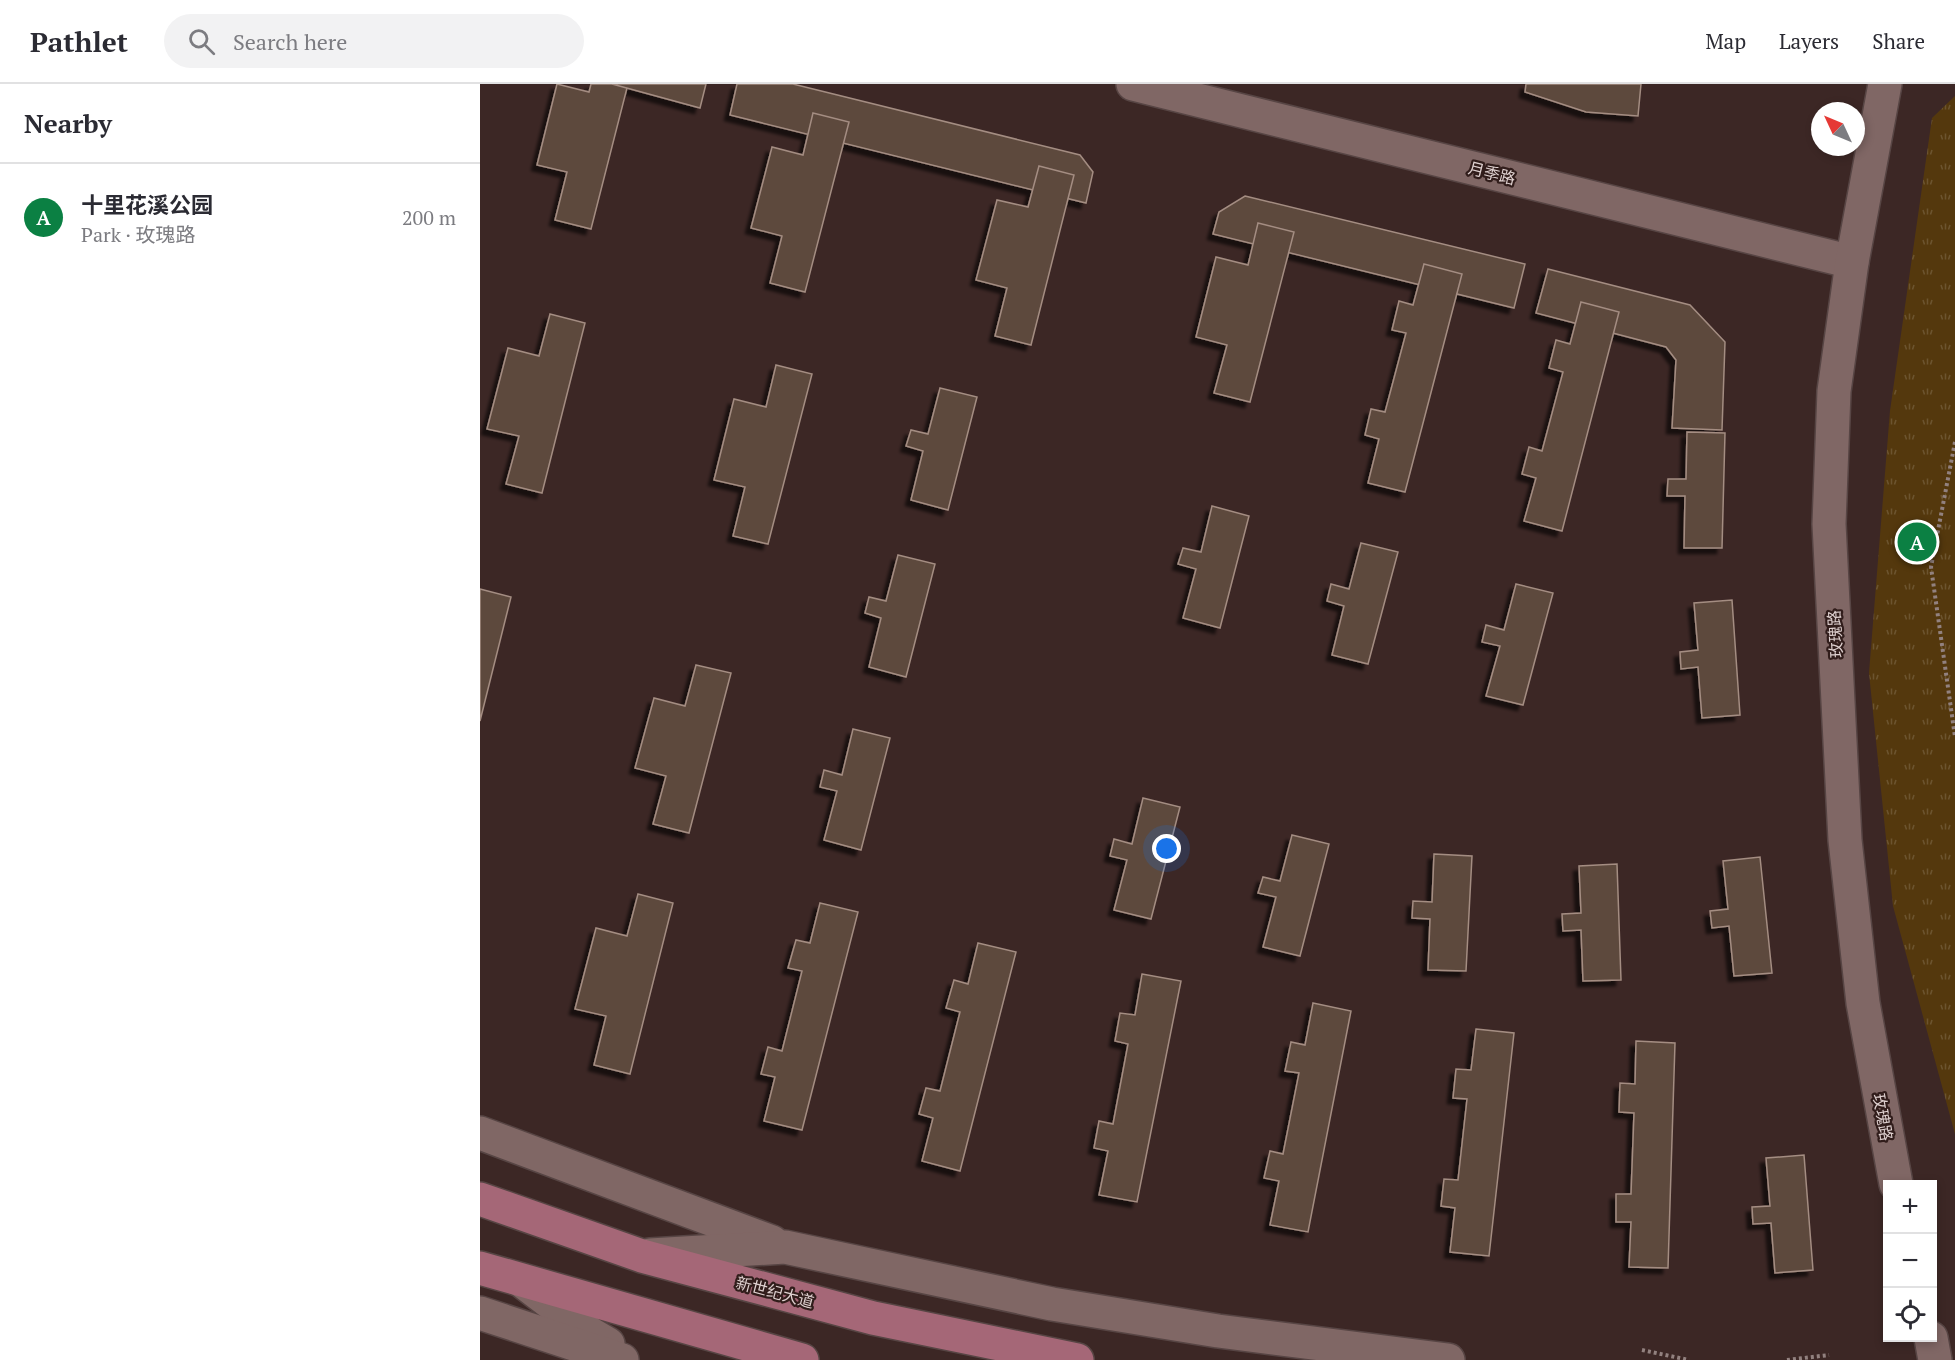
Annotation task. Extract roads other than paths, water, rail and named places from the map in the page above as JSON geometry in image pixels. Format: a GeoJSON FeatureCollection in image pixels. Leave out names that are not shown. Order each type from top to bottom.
{"type":"FeatureCollection","features":[{"type":"Feature","properties":{"kind":"main road","name":"新世纪大道"},"geometry":{"type":"LineString","coordinates":[[480,1199],[642,1256],[873,1318],[1077,1360]]}},
{"type":"Feature","properties":{"kind":"main road"},"geometry":{"type":"LineString","coordinates":[[480,1268],[801,1360]]}},
{"type":"Feature","properties":{"kind":"street","name":"月季路"},"geometry":{"type":"LineString","coordinates":[[1133,84],[1852,262]]}},
{"type":"Feature","properties":{"kind":"street","name":"玫瑰路"},"geometry":{"type":"LineString","coordinates":[[1885,84],[1852,262],[1834,391],[1829,524],[1845,840],[1863,1003],[1895,1180]]}},
{"type":"Feature","properties":{"kind":"street"},"geometry":{"type":"LineString","coordinates":[[480,1133],[785,1247],[1063,1306],[1218,1331],[1448,1360]]}},
{"type":"Feature","properties":{"kind":"street"},"geometry":{"type":"LineString","coordinates":[[642,1256],[785,1247]]}},
{"type":"Feature","properties":{"kind":"street"},"geometry":{"type":"LineString","coordinates":[[522,1281],[591,1334],[635,1360]]}},
{"type":"Feature","properties":{"kind":"street"},"geometry":{"type":"LineString","coordinates":[[480,1313],[622,1360]]}},
{"type":"Feature","properties":{"kind":"street"},"geometry":{"type":"LineString","coordinates":[[1931,1342],[1935,1360]]}},
{"type":"Feature","properties":{"kind":"place","name":"十里花溪公园"},"geometry":{"type":"Point","coordinates":[1917,542]}}]}
